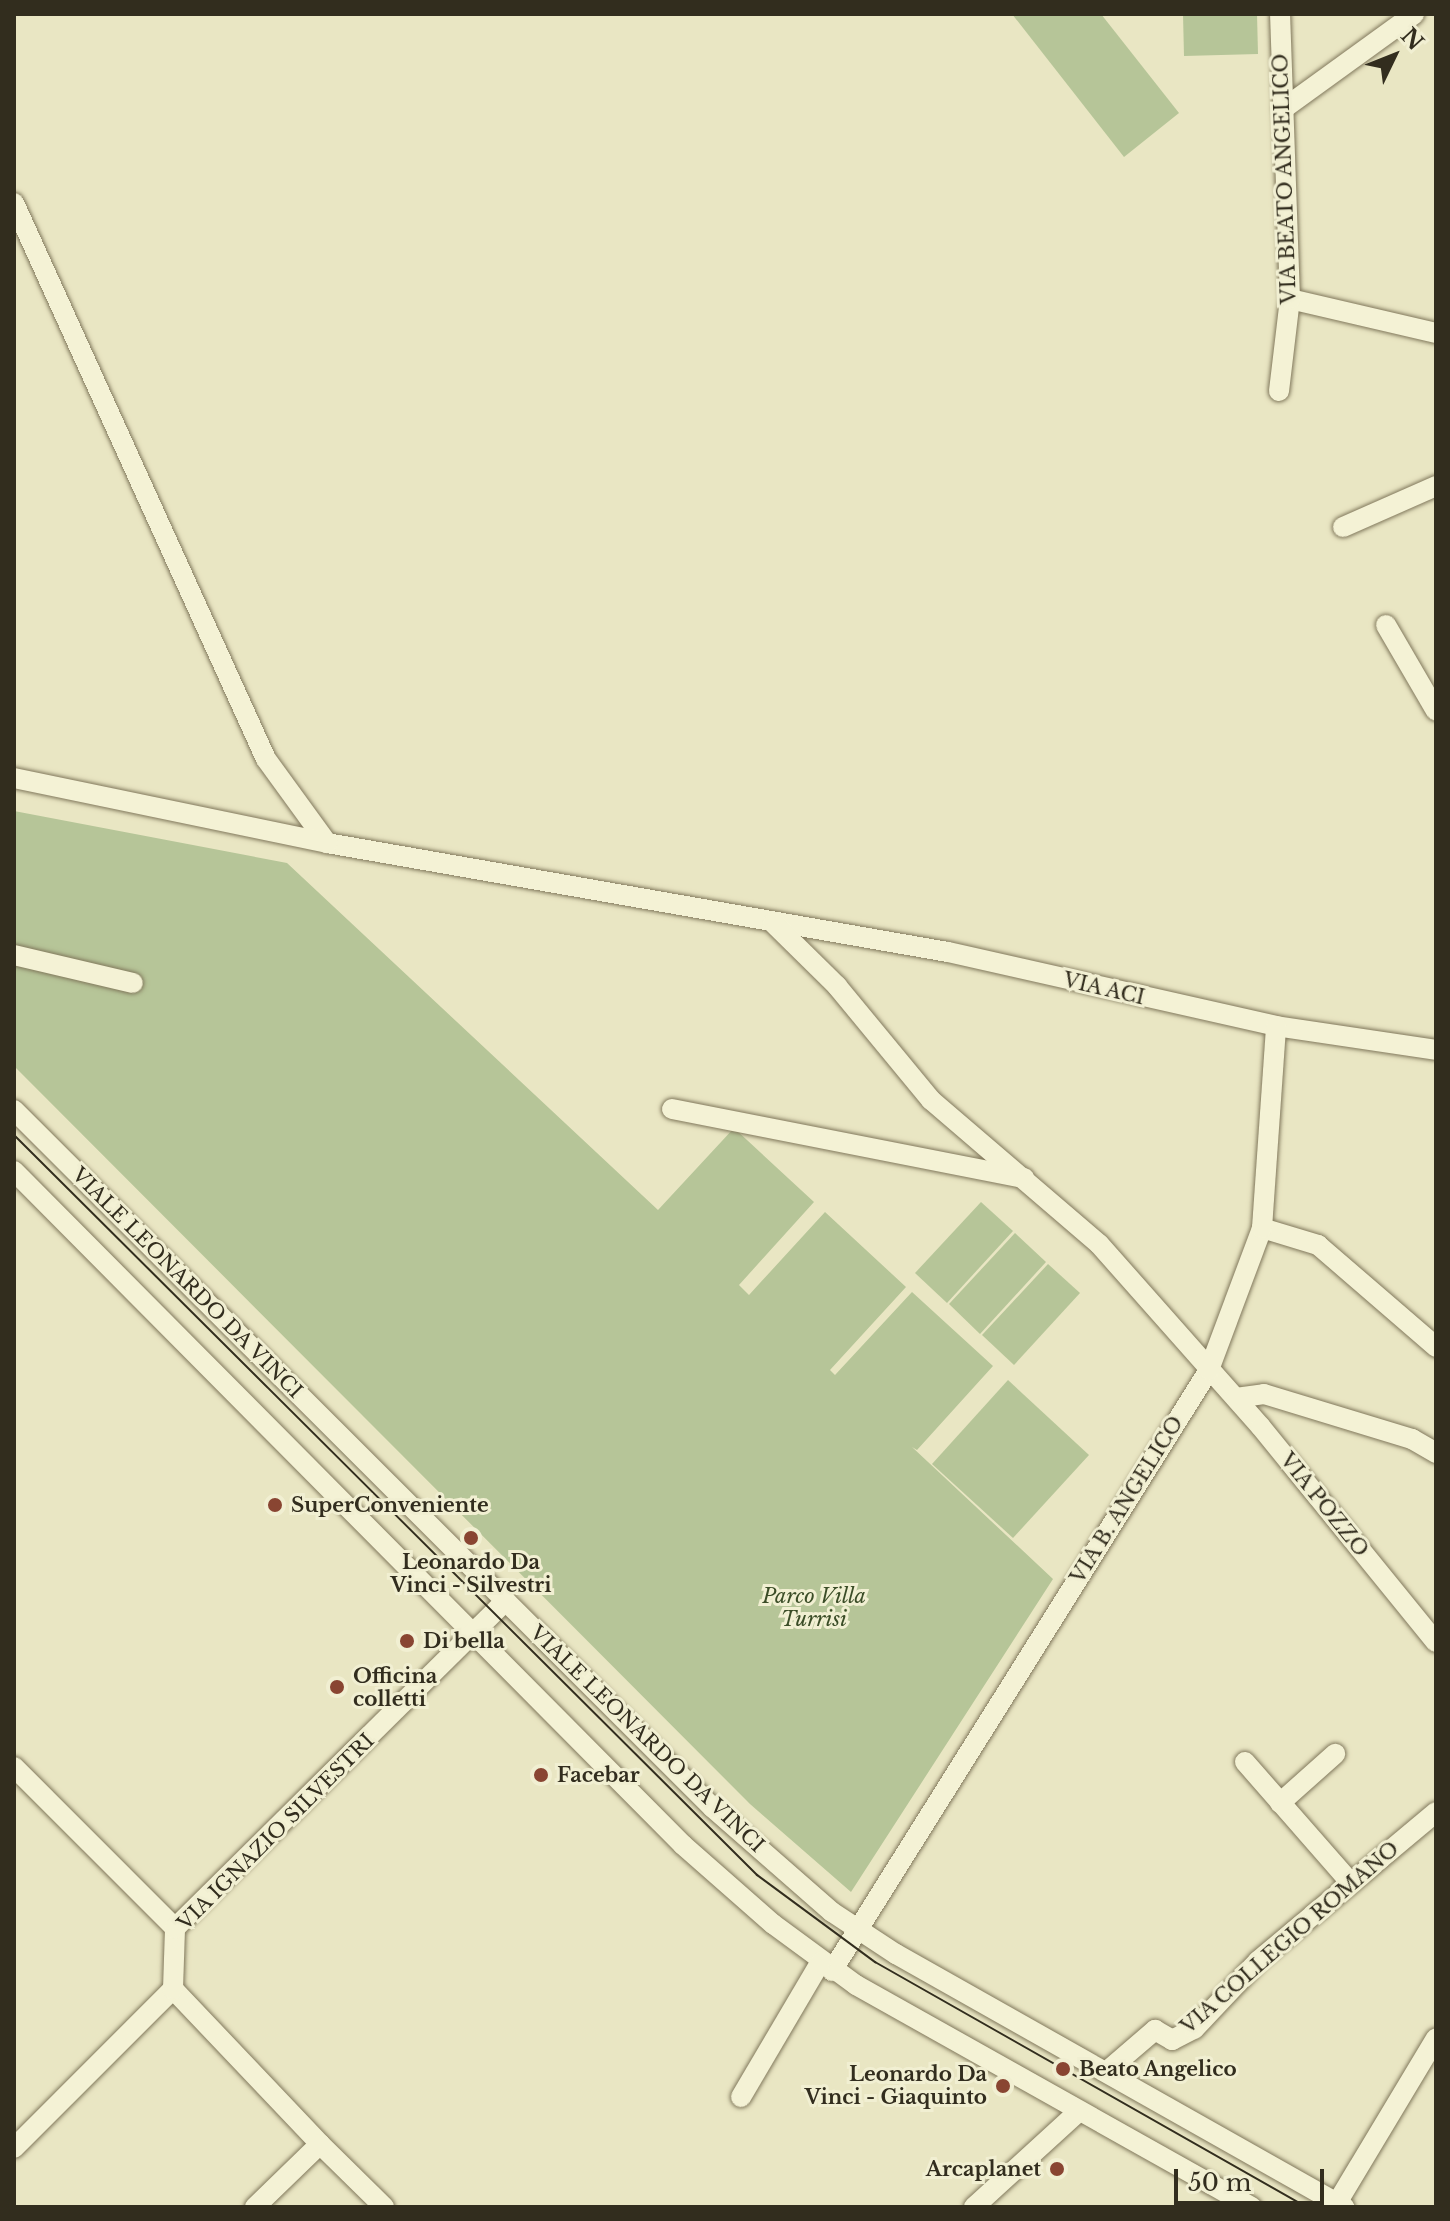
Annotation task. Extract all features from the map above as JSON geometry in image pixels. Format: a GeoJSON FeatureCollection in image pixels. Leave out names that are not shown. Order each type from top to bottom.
{"type":"FeatureCollection","features":[{"type":"Feature","properties":{"kind":"street","name":"VIA BEATO ANGELICO"},"geometry":{"type":"LineString","coordinates":[[1279,391],[1290,299],[1280,14]]}},
{"type":"Feature","properties":{"kind":"street"},"geometry":{"type":"LineString","coordinates":[[1283,109],[1414,14]]}},
{"type":"Feature","properties":{"kind":"street"},"geometry":{"type":"LineString","coordinates":[[14,203],[266,759],[327,843]]}},
{"type":"Feature","properties":{"kind":"street"},"geometry":{"type":"LineString","coordinates":[[1290,299],[1436,333]]}},
{"type":"Feature","properties":{"kind":"street"},"geometry":{"type":"LineString","coordinates":[[1343,527],[1436,486]]}},
{"type":"Feature","properties":{"kind":"street"},"geometry":{"type":"LineString","coordinates":[[1386,625],[1436,711]]}},
{"type":"Feature","properties":{"kind":"street","name":"VIA ACI"},"geometry":{"type":"LineString","coordinates":[[14,778],[327,843],[948,952],[1276,1026],[1436,1050]]}},
{"type":"Feature","properties":{"kind":"street","name":"VIA POZZO"},"geometry":{"type":"LineString","coordinates":[[773,923],[837,986],[907,1075],[1099,1244],[1236,1398],[1436,1642]]}},
{"type":"Feature","properties":{"kind":"street"},"geometry":{"type":"LineString","coordinates":[[14,955],[133,983]]}},
{"type":"Feature","properties":{"kind":"street","name":"VIA B. ANGELICO"},"geometry":{"type":"LineString","coordinates":[[741,2097],[826,1967],[856,1929],[1209,1370],[1262,1228],[1276,1026]]}},
{"type":"Feature","properties":{"kind":"street"},"geometry":{"type":"LineString","coordinates":[[672,1109],[1024,1178]]}},
{"type":"Feature","properties":{"kind":"street","name":"VIALE LEONARDO DA VINCI"},"geometry":{"type":"LineString","coordinates":[[14,1110],[713,1808],[856,1929],[1340,2205]]}},
{"type":"Feature","properties":{"kind":"street"},"geometry":{"type":"LineString","coordinates":[[14,1171],[683,1845],[826,1967],[1252,2207]]}},
{"type":"Feature","properties":{"kind":"street"},"geometry":{"type":"LineString","coordinates":[[1262,1228],[1318,1245],[1436,1347]]}},
{"type":"Feature","properties":{"kind":"street"},"geometry":{"type":"LineString","coordinates":[[1236,1398],[1264,1394],[1434,1446]]}},
{"type":"Feature","properties":{"kind":"street","name":"VIA IGNAZIO SILVESTRI"},"geometry":{"type":"LineString","coordinates":[[173,1989],[175,1928],[506,1601]]}},
{"type":"Feature","properties":{"kind":"street"},"geometry":{"type":"LineString","coordinates":[[1280,1803],[1335,1754]]}},
{"type":"Feature","properties":{"kind":"street"},"geometry":{"type":"LineString","coordinates":[[1245,1762],[1349,1881]]}},
{"type":"Feature","properties":{"kind":"street"},"geometry":{"type":"LineString","coordinates":[[14,1767],[175,1928]]}},
{"type":"Feature","properties":{"kind":"street","name":"VIA COLLEGIO ROMANO"},"geometry":{"type":"LineString","coordinates":[[1106,2072],[1155,2030],[1172,2040],[1194,2029],[1258,1961],[1349,1881],[1436,1812]]}},
{"type":"Feature","properties":{"kind":"street"},"geometry":{"type":"LineString","coordinates":[[14,2148],[173,1989],[384,2207]]}},
{"type":"Feature","properties":{"kind":"street"},"geometry":{"type":"LineString","coordinates":[[1340,2205],[1436,2038]]}},
{"type":"Feature","properties":{"kind":"street"},"geometry":{"type":"LineString","coordinates":[[974,2207],[1079,2111]]}},
{"type":"Feature","properties":{"kind":"street"},"geometry":{"type":"LineString","coordinates":[[255,2207],[320,2144]]}},
{"type":"Feature","properties":{"kind":"green space"},"geometry":{"type":"Polygon","coordinates":[[[1012,14],[1101,14],[1179,113],[1124,157],[1012,14]]]}},
{"type":"Feature","properties":{"kind":"green space"},"geometry":{"type":"Polygon","coordinates":[[[1183,14],[1257,14],[1258,54],[1184,56],[1183,14]]]}},
{"type":"Feature","properties":{"kind":"green space","name":"Parco Villa Turrisi"},"geometry":{"type":"Polygon","coordinates":[[[14,811],[287,863],[658,1210],[734,1128],[814,1202],[739,1285],[749,1295],[825,1212],[906,1287],[830,1370],[835,1375],[912,1292],[993,1366],[917,1450],[912,1447],[1053,1579],[851,1892],[750,1804],[14,1066],[14,811]]]}},
{"type":"Feature","properties":{"kind":"green space"},"geometry":{"type":"Polygon","coordinates":[[[981,1202],[1013,1231],[947,1303],[915,1273],[981,1202]]]}},
{"type":"Feature","properties":{"kind":"green space"},"geometry":{"type":"Polygon","coordinates":[[[1015,1233],[1046,1262],[980,1334],[949,1304],[1015,1233]]]}},
{"type":"Feature","properties":{"kind":"green space"},"geometry":{"type":"Polygon","coordinates":[[[1048,1264],[1080,1293],[1014,1365],[982,1335],[1048,1264]]]}},
{"type":"Feature","properties":{"kind":"green space"},"geometry":{"type":"Polygon","coordinates":[[[1008,1380],[1089,1455],[1013,1538],[932,1464],[1008,1380]]]}},
{"type":"Feature","properties":{"kind":"tram line"},"geometry":{"type":"LineString","coordinates":[[14,1135],[757,1875],[875,1962],[1307,2207]]}},
{"type":"Feature","properties":{"kind":"place","name":"SuperConveniente"},"geometry":{"type":"Point","coordinates":[275,1505]}},
{"type":"Feature","properties":{"kind":"place","name":"Leonardo Da Vinci - Silvestri"},"geometry":{"type":"Point","coordinates":[471,1538]}},
{"type":"Feature","properties":{"kind":"place","name":"Di bella"},"geometry":{"type":"Point","coordinates":[407,1641]}},
{"type":"Feature","properties":{"kind":"place","name":"Officina colletti"},"geometry":{"type":"Point","coordinates":[337,1687]}},
{"type":"Feature","properties":{"kind":"place","name":"Facebar"},"geometry":{"type":"Point","coordinates":[541,1775]}},
{"type":"Feature","properties":{"kind":"place","name":"Beato Angelico"},"geometry":{"type":"Point","coordinates":[1063,2069]}},
{"type":"Feature","properties":{"kind":"place","name":"Leonardo Da Vinci - Giaquinto"},"geometry":{"type":"Point","coordinates":[1003,2086]}},
{"type":"Feature","properties":{"kind":"place","name":"Arcaplanet"},"geometry":{"type":"Point","coordinates":[1057,2169]}}]}
